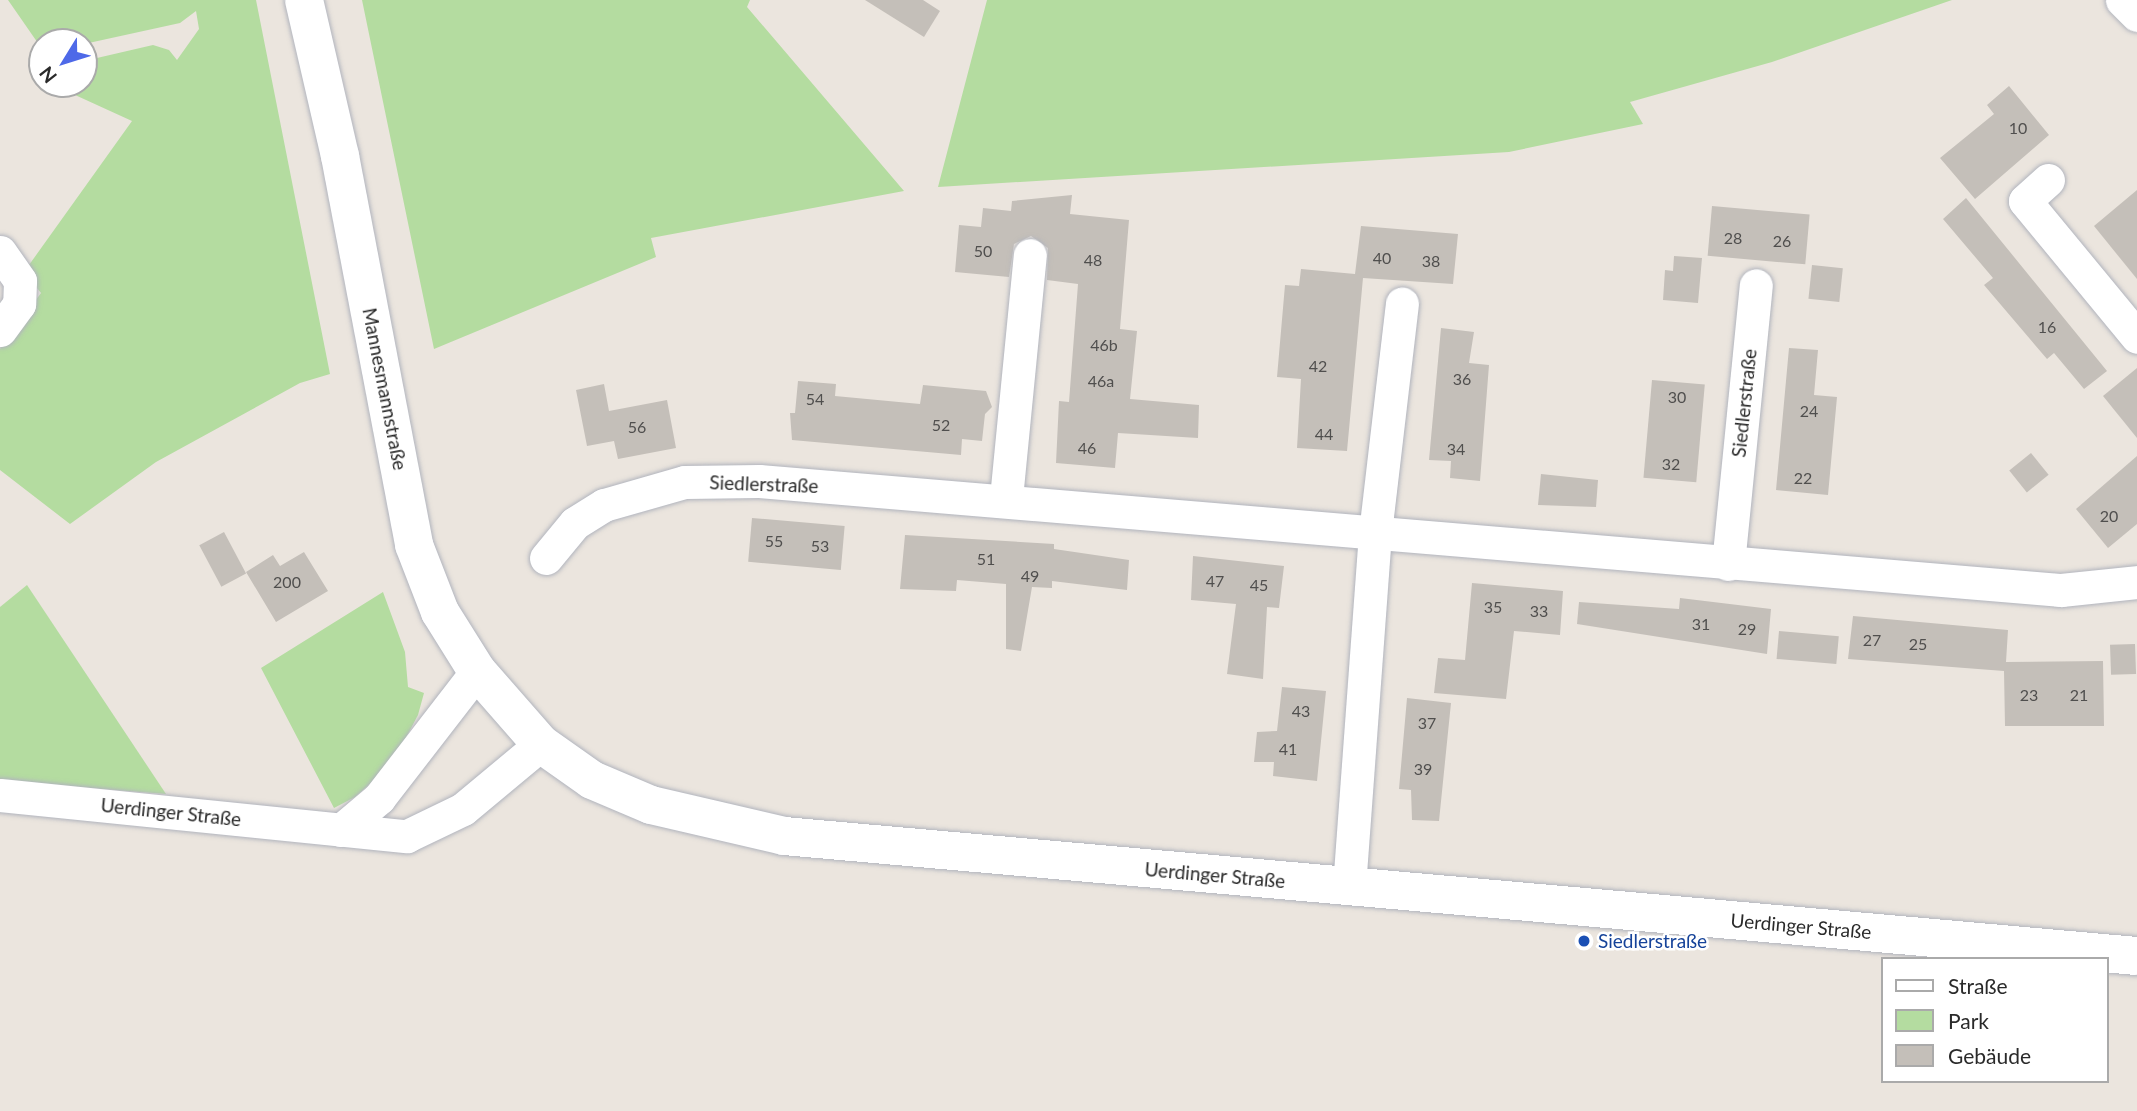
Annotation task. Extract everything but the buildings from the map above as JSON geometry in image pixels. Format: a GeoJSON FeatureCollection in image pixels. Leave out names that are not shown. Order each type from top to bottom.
{"type":"FeatureCollection","features":[{"type":"Feature","properties":{"kind":"main road","name":"Mannesmannstraße"},"geometry":{"type":"LineString","coordinates":[[304,0],[340,156],[414,545],[440,612],[477,671],[541,744]]}},
{"type":"Feature","properties":{"kind":"main road","name":"Uerdinger Straße"},"geometry":{"type":"LineString","coordinates":[[541,744],[592,780],[651,805],[784,836],[2137,956]]}},
{"type":"Feature","properties":{"kind":"street"},"geometry":{"type":"LineString","coordinates":[[2122,0],[2137,15]]}},
{"type":"Feature","properties":{"kind":"street"},"geometry":{"type":"LineString","coordinates":[[2048,180],[2025,201],[2137,337]]}},
{"type":"Feature","properties":{"kind":"street"},"geometry":{"type":"LineString","coordinates":[[0,252],[20,281],[19,304],[0,330]]}},
{"type":"Feature","properties":{"kind":"street"},"geometry":{"type":"LineString","coordinates":[[1006,498],[1031,255]]}},
{"type":"Feature","properties":{"kind":"street","name":"Siedlerstraße"},"geometry":{"type":"LineString","coordinates":[[1727,564],[1756,285]]}},
{"type":"Feature","properties":{"kind":"street"},"geometry":{"type":"LineString","coordinates":[[1349,887],[1375,533],[1402,304]]}},
{"type":"Feature","properties":{"kind":"street","name":"Siedlerstraße"},"geometry":{"type":"LineString","coordinates":[[546,558],[575,523],[604,505],[685,482],[759,481],[1006,498],[1727,564],[2062,590],[2137,582]]}},
{"type":"Feature","properties":{"kind":"street"},"geometry":{"type":"LineString","coordinates":[[341,830],[379,798],[477,671]]}},
{"type":"Feature","properties":{"kind":"street","name":"Uerdinger Straße"},"geometry":{"type":"LineString","coordinates":[[0,795],[407,836],[463,808],[541,744]]}},
{"type":"Feature","properties":{"kind":"green space"},"geometry":{"type":"Polygon","coordinates":[[[8,0],[256,0],[330,374],[300,383],[156,462],[70,524],[0,470],[0,349],[41,293],[24,272],[132,121],[82,98],[98,98],[98,58],[153,45],[169,50],[177,60],[199,29],[196,11],[180,23],[98,41],[98,28],[28,29],[8,0]]]}},
{"type":"Feature","properties":{"kind":"green space"},"geometry":{"type":"Polygon","coordinates":[[[362,0],[750,0],[747,7],[904,191],[651,238],[656,257],[434,349],[362,0]]]}},
{"type":"Feature","properties":{"kind":"green space"},"geometry":{"type":"Polygon","coordinates":[[[987,0],[1952,0],[1772,62],[1630,102],[1643,124],[1509,152],[938,187],[987,0]]]}},
{"type":"Feature","properties":{"kind":"green space"},"geometry":{"type":"Polygon","coordinates":[[[27,585],[166,794],[0,781],[0,607],[27,585]]]}},
{"type":"Feature","properties":{"kind":"green space"},"geometry":{"type":"Polygon","coordinates":[[[383,592],[405,652],[408,687],[424,693],[418,715],[392,764],[355,797],[334,808],[261,668],[383,592]]]}},
{"type":"Feature","properties":{"kind":"place","name":"Siedlerstraße"},"geometry":{"type":"Point","coordinates":[1584,941]}}]}
